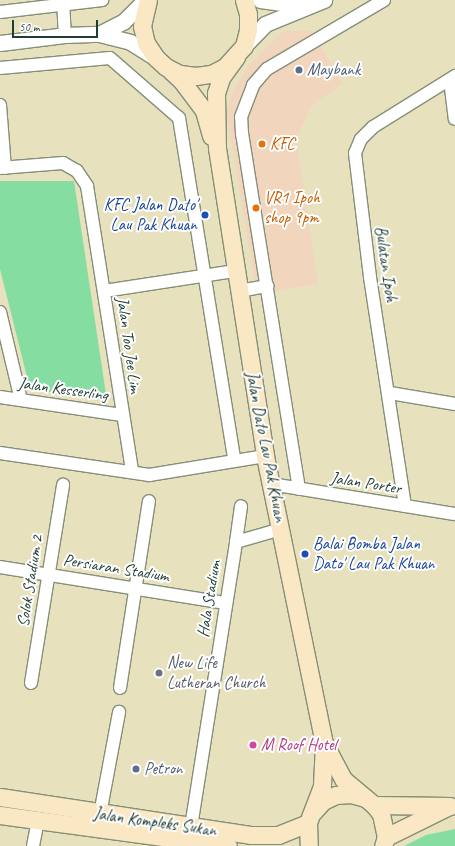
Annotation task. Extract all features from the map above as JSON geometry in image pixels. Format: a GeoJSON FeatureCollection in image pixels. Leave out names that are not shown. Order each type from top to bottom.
{"type":"FeatureCollection","features":[{"type":"Feature","properties":{"kind":"main road","name":"Jalan Dato Lau Pak Khuan"},"geometry":{"type":"LineString","coordinates":[[146,0],[142,26],[146,43],[161,63],[181,80],[204,111],[217,148]]}},
{"type":"Feature","properties":{"kind":"main road"},"geometry":{"type":"LineString","coordinates":[[161,63],[180,74],[196,76],[211,74],[225,67],[240,51],[248,30],[248,14],[244,0]]}},
{"type":"Feature","properties":{"kind":"main road","name":"Jalan Dato Lau Pak Khuan"},"geometry":{"type":"LineString","coordinates":[[240,51],[221,78],[216,93],[217,148],[265,456],[324,743]]}},
{"type":"Feature","properties":{"kind":"main road"},"geometry":{"type":"LineString","coordinates":[[324,743],[344,780],[370,801],[382,814],[385,841],[453,805]]}},
{"type":"Feature","properties":{"kind":"main road"},"geometry":{"type":"LineString","coordinates":[[309,846],[311,817],[322,786],[324,743]]}},
{"type":"Feature","properties":{"kind":"main road"},"geometry":{"type":"LineString","coordinates":[[311,817],[323,801],[336,795],[351,794],[370,801],[453,805]]}},
{"type":"Feature","properties":{"kind":"main road","name":"Jalan Kompleks Sukan"},"geometry":{"type":"LineString","coordinates":[[0,797],[100,814],[267,836],[278,835],[311,817]]}},
{"type":"Feature","properties":{"kind":"main road","name":"Jalan Kompleks Sukan"},"geometry":{"type":"LineString","coordinates":[[0,815],[228,846]]}},
{"type":"Feature","properties":{"kind":"street"},"geometry":{"type":"LineString","coordinates":[[0,12],[64,2],[102,0]]}},
{"type":"Feature","properties":{"kind":"street"},"geometry":{"type":"LineString","coordinates":[[99,34],[124,21],[146,0]]}},
{"type":"Feature","properties":{"kind":"street"},"geometry":{"type":"LineString","coordinates":[[260,0],[306,6]]}},
{"type":"Feature","properties":{"kind":"street"},"geometry":{"type":"LineString","coordinates":[[240,51],[265,24],[306,6],[324,0]]}},
{"type":"Feature","properties":{"kind":"street"},"geometry":{"type":"LineString","coordinates":[[299,489],[268,286],[242,134],[241,117],[247,95],[258,77],[275,63],[384,0]]}},
{"type":"Feature","properties":{"kind":"street"},"geometry":{"type":"LineString","coordinates":[[64,2],[65,35]]}},
{"type":"Feature","properties":{"kind":"street"},"geometry":{"type":"LineString","coordinates":[[0,43],[65,35],[99,34],[130,42],[161,63]]}},
{"type":"Feature","properties":{"kind":"street"},"geometry":{"type":"LineString","coordinates":[[0,68],[110,58],[174,112],[181,125],[203,277],[234,459]]}},
{"type":"Feature","properties":{"kind":"street"},"geometry":{"type":"LineString","coordinates":[[452,78],[455,118]]}},
{"type":"Feature","properties":{"kind":"street","name":"Bulatan Ipoh"},"geometry":{"type":"LineString","coordinates":[[405,506],[390,393],[370,278],[355,153],[361,139],[370,130],[452,78]]}},
{"type":"Feature","properties":{"kind":"street"},"geometry":{"type":"LineString","coordinates":[[0,105],[3,168]]}},
{"type":"Feature","properties":{"kind":"street","name":"Jalan Too Jee Lim"},"geometry":{"type":"LineString","coordinates":[[3,168],[58,162],[71,166],[83,178],[89,194],[122,415],[132,470]]}},
{"type":"Feature","properties":{"kind":"street"},"geometry":{"type":"LineString","coordinates":[[104,291],[235,271]]}},
{"type":"Feature","properties":{"kind":"street"},"geometry":{"type":"LineString","coordinates":[[239,291],[268,286]]}},
{"type":"Feature","properties":{"kind":"street"},"geometry":{"type":"LineString","coordinates":[[0,312],[21,400]]}},
{"type":"Feature","properties":{"kind":"street"},"geometry":{"type":"LineString","coordinates":[[390,393],[455,404]]}},
{"type":"Feature","properties":{"kind":"street","name":"Jalan Kesserling"},"geometry":{"type":"LineString","coordinates":[[0,397],[122,415]]}},
{"type":"Feature","properties":{"kind":"street"},"geometry":{"type":"LineString","coordinates":[[0,453],[132,470],[149,475],[234,459],[265,456]]}},
{"type":"Feature","properties":{"kind":"street","name":"Jalan Porter"},"geometry":{"type":"LineString","coordinates":[[271,484],[455,514]]}},
{"type":"Feature","properties":{"kind":"street","name":"Solok Stadium 2"},"geometry":{"type":"LineString","coordinates":[[31,683],[62,485]]}},
{"type":"Feature","properties":{"kind":"street"},"geometry":{"type":"LineString","coordinates":[[120,688],[149,500]]}},
{"type":"Feature","properties":{"kind":"street"},"geometry":{"type":"LineString","coordinates":[[236,542],[241,506]]}},
{"type":"Feature","properties":{"kind":"street","name":"Hala Stadium"},"geometry":{"type":"LineString","coordinates":[[191,827],[236,542],[281,529]]}},
{"type":"Feature","properties":{"kind":"street","name":"Persiaran Stadium"},"geometry":{"type":"LineString","coordinates":[[0,567],[226,603]]}},
{"type":"Feature","properties":{"kind":"street"},"geometry":{"type":"LineString","coordinates":[[100,814],[119,712]]}},
{"type":"Feature","properties":{"kind":"street"},"geometry":{"type":"LineString","coordinates":[[33,846],[38,821]]}},
{"type":"Feature","properties":{"kind":"shaded area"},"geometry":{"type":"Polygon","coordinates":[[[283,31],[312,31],[343,84],[312,105],[296,138],[318,284],[257,294],[226,111],[234,89],[249,65],[283,31]]]}},
{"type":"Feature","properties":{"kind":"green space"},"geometry":{"type":"Polygon","coordinates":[[[0,181],[74,181],[107,401],[30,389],[0,269],[0,181]]]}},
{"type":"Feature","properties":{"kind":"green space"},"geometry":{"type":"Polygon","coordinates":[[[455,829],[455,846],[404,846],[426,835],[455,829]]]}},
{"type":"Feature","properties":{"kind":"place","name":"Maybank"},"geometry":{"type":"Point","coordinates":[299,70]}},
{"type":"Feature","properties":{"kind":"place","name":"KFC"},"geometry":{"type":"Point","coordinates":[262,144]}},
{"type":"Feature","properties":{"kind":"place","name":"VR1 Ipoh shop 9pm"},"geometry":{"type":"Point","coordinates":[256,208]}},
{"type":"Feature","properties":{"kind":"place","name":"KFC Jalan Dato' Lau Pak Khuan"},"geometry":{"type":"Point","coordinates":[205,215]}},
{"type":"Feature","properties":{"kind":"place","name":"Balai Bomba Jalan Dato' Lau Pak Khuan"},"geometry":{"type":"Point","coordinates":[305,554]}},
{"type":"Feature","properties":{"kind":"place","name":"New Life Lutheran Church"},"geometry":{"type":"Point","coordinates":[159,673]}},
{"type":"Feature","properties":{"kind":"place","name":"M Roof Hotel"},"geometry":{"type":"Point","coordinates":[253,745]}},
{"type":"Feature","properties":{"kind":"place","name":"Petron"},"geometry":{"type":"Point","coordinates":[136,769]}}]}
